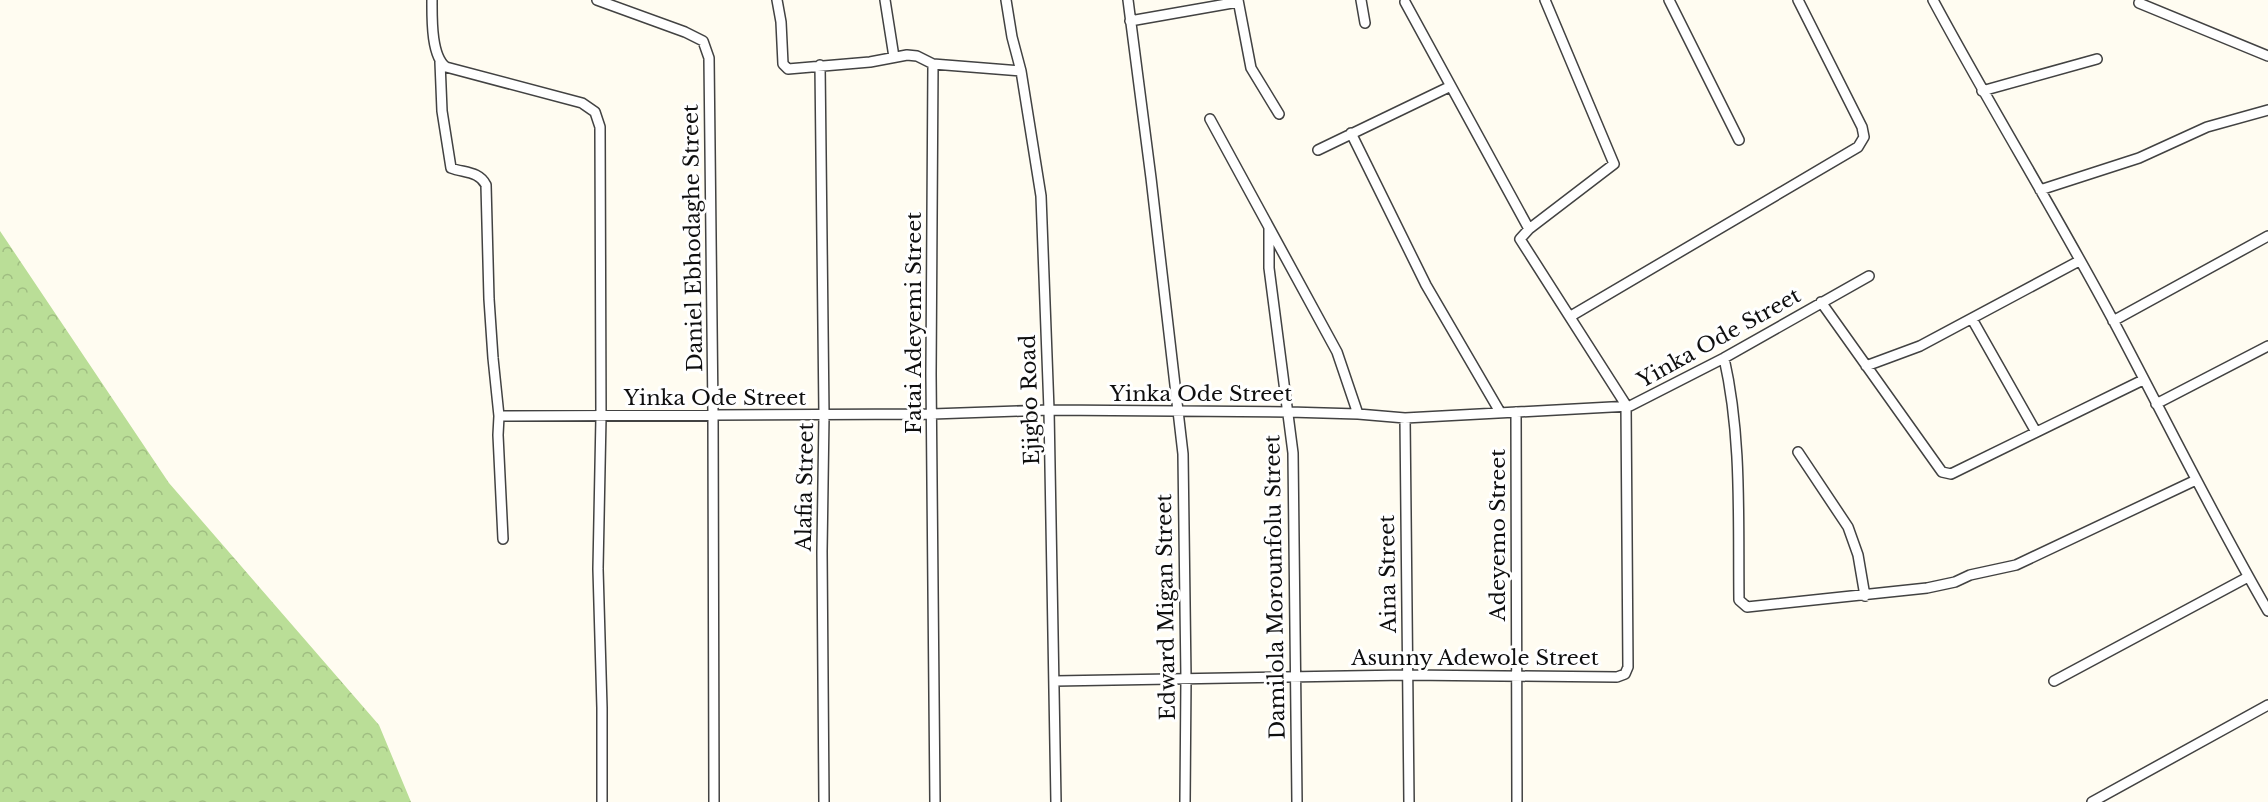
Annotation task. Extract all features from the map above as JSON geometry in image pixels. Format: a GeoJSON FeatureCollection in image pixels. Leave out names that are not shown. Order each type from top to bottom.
{"type":"FeatureCollection","features":[{"type":"Feature","properties":{"kind":"street"},"geometry":{"type":"LineString","coordinates":[[432,0],[436,54],[446,67],[582,103],[595,112],[600,127],[601,417],[598,569],[602,802]]}},
{"type":"Feature","properties":{"kind":"street","name":"Daniel Ebhodaghe Street"},"geometry":{"type":"LineString","coordinates":[[597,0],[685,32],[703,41],[709,58],[714,802]]}},
{"type":"Feature","properties":{"kind":"street"},"geometry":{"type":"LineString","coordinates":[[777,0],[781,22],[783,64],[788,69],[917,56],[933,64],[1021,71]]}},
{"type":"Feature","properties":{"kind":"street"},"geometry":{"type":"LineString","coordinates":[[885,0],[894,57]]}},
{"type":"Feature","properties":{"kind":"street","name":"Ejigbo Road"},"geometry":{"type":"LineString","coordinates":[[1006,0],[1021,71],[1041,196],[1049,410],[1056,802]]}},
{"type":"Feature","properties":{"kind":"street","name":"Edward Migan Street"},"geometry":{"type":"LineString","coordinates":[[1128,0],[1179,412],[1183,466],[1185,802]]}},
{"type":"Feature","properties":{"kind":"street"},"geometry":{"type":"LineString","coordinates":[[1361,0],[1365,23]]}},
{"type":"Feature","properties":{"kind":"street"},"geometry":{"type":"LineString","coordinates":[[1545,0],[1614,164],[1529,229],[1520,239],[1626,405]]}},
{"type":"Feature","properties":{"kind":"street"},"geometry":{"type":"LineString","coordinates":[[1669,0],[1739,140]]}},
{"type":"Feature","properties":{"kind":"street"},"geometry":{"type":"LineString","coordinates":[[1571,316],[1858,147],[1864,137],[1862,127],[1798,0]]}},
{"type":"Feature","properties":{"kind":"street"},"geometry":{"type":"LineString","coordinates":[[1933,0],[2113,321],[2268,611]]}},
{"type":"Feature","properties":{"kind":"street"},"geometry":{"type":"LineString","coordinates":[[1130,21],[1238,1],[1251,68],[1279,114]]}},
{"type":"Feature","properties":{"kind":"street"},"geometry":{"type":"LineString","coordinates":[[1405,2],[1529,229]]}},
{"type":"Feature","properties":{"kind":"street"},"geometry":{"type":"LineString","coordinates":[[2139,3],[2268,56]]}},
{"type":"Feature","properties":{"kind":"street"},"geometry":{"type":"LineString","coordinates":[[1982,91],[2097,59]]}},
{"type":"Feature","properties":{"kind":"street"},"geometry":{"type":"LineString","coordinates":[[440,62],[442,111],[451,168],[476,174],[483,178],[486,185],[490,311],[499,416],[503,539]]}},
{"type":"Feature","properties":{"kind":"street","name":"Fatai Adeyemi Street"},"geometry":{"type":"LineString","coordinates":[[933,64],[932,414],[935,802]]}},
{"type":"Feature","properties":{"kind":"street","name":"Alafia Street"},"geometry":{"type":"LineString","coordinates":[[820,65],[824,415],[822,552],[824,802]]}},
{"type":"Feature","properties":{"kind":"street"},"geometry":{"type":"LineString","coordinates":[[1318,150],[1451,86]]}},
{"type":"Feature","properties":{"kind":"street"},"geometry":{"type":"LineString","coordinates":[[2040,190],[2139,158],[2207,127],[2268,110]]}},
{"type":"Feature","properties":{"kind":"street"},"geometry":{"type":"LineString","coordinates":[[1210,120],[1337,352],[1358,414]]}},
{"type":"Feature","properties":{"kind":"street"},"geometry":{"type":"LineString","coordinates":[[1351,133],[1426,285],[1500,412]]}},
{"type":"Feature","properties":{"kind":"street","name":"Damilola Morounfolu Street"},"geometry":{"type":"LineString","coordinates":[[1269,228],[1269,268],[1293,453],[1297,802]]}},
{"type":"Feature","properties":{"kind":"street"},"geometry":{"type":"LineString","coordinates":[[2113,321],[2268,236]]}},
{"type":"Feature","properties":{"kind":"street"},"geometry":{"type":"LineString","coordinates":[[1866,366],[1920,346],[2079,261]]}},
{"type":"Feature","properties":{"kind":"street","name":"Yinka Ode Street"},"geometry":{"type":"LineString","coordinates":[[499,416],[932,414],[1049,410],[1289,412],[1405,418],[1626,405],[1635,404],[1724,358],[1869,276]]}},
{"type":"Feature","properties":{"kind":"street"},"geometry":{"type":"LineString","coordinates":[[1821,302],[1942,472],[1946,474],[1951,474],[2144,380]]}},
{"type":"Feature","properties":{"kind":"street"},"geometry":{"type":"LineString","coordinates":[[1972,319],[2036,432]]}},
{"type":"Feature","properties":{"kind":"street"},"geometry":{"type":"LineString","coordinates":[[2156,404],[2268,346]]}},
{"type":"Feature","properties":{"kind":"street"},"geometry":{"type":"LineString","coordinates":[[1724,358],[1734,412],[1738,476],[1739,600],[1747,608],[1927,588],[1955,582],[1970,575],[2016,565],[2196,480]]}},
{"type":"Feature","properties":{"kind":"street","name":"Asunny Adewole Street"},"geometry":{"type":"LineString","coordinates":[[1055,681],[1407,675],[1617,677],[1625,674],[1628,667],[1626,405]]}},
{"type":"Feature","properties":{"kind":"street","name":"Adeyemo Street"},"geometry":{"type":"LineString","coordinates":[[1516,412],[1517,802]]}},
{"type":"Feature","properties":{"kind":"street","name":"Aina Street"},"geometry":{"type":"LineString","coordinates":[[1405,418],[1409,802]]}},
{"type":"Feature","properties":{"kind":"street"},"geometry":{"type":"LineString","coordinates":[[1798,452],[1848,526],[1858,555],[1865,596]]}},
{"type":"Feature","properties":{"kind":"street"},"geometry":{"type":"LineString","coordinates":[[2054,681],[2248,577]]}},
{"type":"Feature","properties":{"kind":"street"},"geometry":{"type":"LineString","coordinates":[[2092,802],[2268,705]]}},
{"type":"Feature","properties":{"kind":"green space"},"geometry":{"type":"Polygon","coordinates":[[[0,231],[169,483],[379,725],[411,802],[0,802],[0,231]]]}}]}
